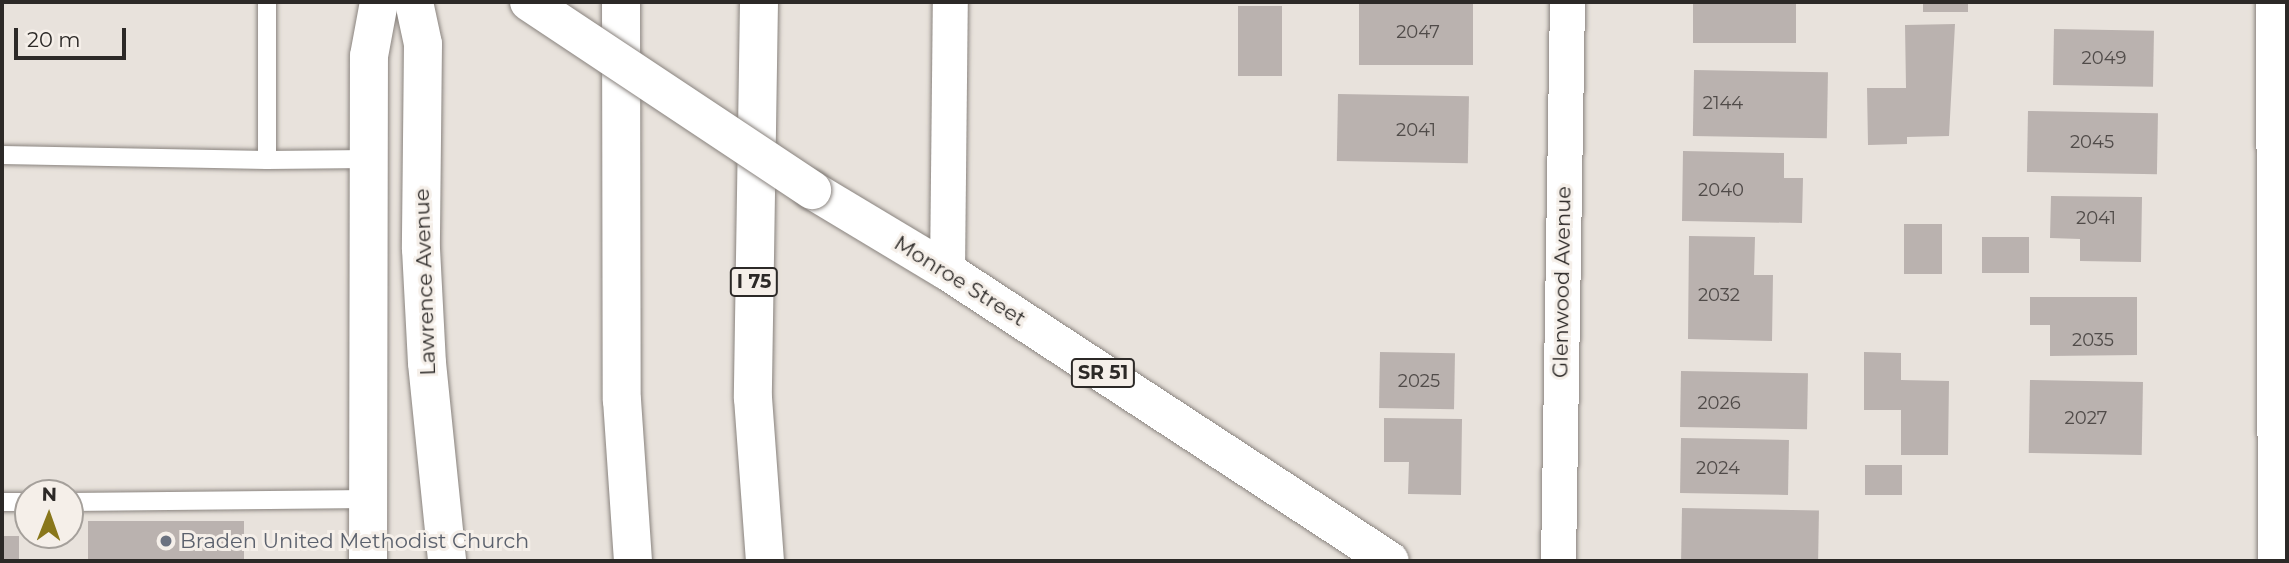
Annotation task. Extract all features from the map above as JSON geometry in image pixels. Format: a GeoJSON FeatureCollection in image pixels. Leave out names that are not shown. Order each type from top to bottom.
{"type":"FeatureCollection","features":[{"type":"Feature","properties":{"kind":"main road"},"geometry":{"type":"LineString","coordinates":[[352,2],[369,56]]}},
{"type":"Feature","properties":{"kind":"main road"},"geometry":{"type":"LineString","coordinates":[[368,561],[369,56],[379,2]]}},
{"type":"Feature","properties":{"kind":"main road","name":"Lawrence Avenue"},"geometry":{"type":"LineString","coordinates":[[414,2],[423,44],[421,249],[427,363],[447,561]]}},
{"type":"Feature","properties":{"kind":"main road","name":"Monroe Street"},"geometry":{"type":"LineString","coordinates":[[529,2],[812,190],[947,271],[1390,561]]}},
{"type":"Feature","properties":{"kind":"main road"},"geometry":{"type":"LineString","coordinates":[[621,2],[622,400],[633,561]]}},
{"type":"Feature","properties":{"kind":"main road","name":"I 75"},"geometry":{"type":"LineString","coordinates":[[758,2],[752,398],[765,561]]}},
{"type":"Feature","properties":{"kind":"street"},"geometry":{"type":"LineString","coordinates":[[947,271],[950,2]]}},
{"type":"Feature","properties":{"kind":"street","name":"Glenwood Avenue"},"geometry":{"type":"LineString","coordinates":[[1558,561],[1567,2]]}},
{"type":"Feature","properties":{"kind":"street"},"geometry":{"type":"LineString","coordinates":[[2273,2],[2275,561]]}},
{"type":"Feature","properties":{"kind":"lane"},"geometry":{"type":"LineString","coordinates":[[267,2],[267,160]]}},
{"type":"Feature","properties":{"kind":"lane"},"geometry":{"type":"LineString","coordinates":[[2,155],[267,160],[369,159]]}},
{"type":"Feature","properties":{"kind":"lane"},"geometry":{"type":"LineString","coordinates":[[84,502],[368,499]]}},
{"type":"Feature","properties":{"kind":"building"},"geometry":{"type":"Polygon","coordinates":[[[1359,2],[1473,2],[1473,65],[1359,65],[1359,2]]]}},
{"type":"Feature","properties":{"kind":"building"},"geometry":{"type":"Polygon","coordinates":[[[1693,2],[1796,2],[1796,43],[1693,43],[1693,2]]]}},
{"type":"Feature","properties":{"kind":"building"},"geometry":{"type":"Polygon","coordinates":[[[1923,2],[1968,2],[1968,12],[1923,12],[1923,2]]]}},
{"type":"Feature","properties":{"kind":"building"},"geometry":{"type":"Polygon","coordinates":[[[1238,6],[1282,6],[1282,76],[1238,76],[1238,6]]]}},
{"type":"Feature","properties":{"kind":"building"},"geometry":{"type":"Polygon","coordinates":[[[1955,24],[1949,136],[1907,137],[1907,144],[1868,145],[1867,88],[1906,88],[1905,25],[1955,24]]]}},
{"type":"Feature","properties":{"kind":"building"},"geometry":{"type":"Polygon","coordinates":[[[2054,29],[2154,31],[2153,87],[2053,85],[2054,29]]]}},
{"type":"Feature","properties":{"kind":"building"},"geometry":{"type":"Polygon","coordinates":[[[1694,70],[1828,72],[1827,138],[1693,136],[1694,70]]]}},
{"type":"Feature","properties":{"kind":"building"},"geometry":{"type":"Polygon","coordinates":[[[1338,94],[1469,96],[1468,163],[1337,161],[1338,94]]]}},
{"type":"Feature","properties":{"kind":"building"},"geometry":{"type":"Polygon","coordinates":[[[2028,111],[2158,113],[2157,174],[2027,172],[2028,111]]]}},
{"type":"Feature","properties":{"kind":"building"},"geometry":{"type":"Polygon","coordinates":[[[1683,151],[1784,153],[1784,178],[1803,178],[1802,223],[1682,221],[1683,151]]]}},
{"type":"Feature","properties":{"kind":"building"},"geometry":{"type":"Polygon","coordinates":[[[2051,196],[2142,197],[2141,262],[2080,261],[2080,239],[2050,238],[2051,196]]]}},
{"type":"Feature","properties":{"kind":"building"},"geometry":{"type":"Polygon","coordinates":[[[1904,224],[1942,224],[1942,274],[1904,274],[1904,224]]]}},
{"type":"Feature","properties":{"kind":"building"},"geometry":{"type":"Polygon","coordinates":[[[1689,236],[1755,237],[1754,275],[1773,275],[1772,341],[1688,339],[1689,236]]]}},
{"type":"Feature","properties":{"kind":"building"},"geometry":{"type":"Polygon","coordinates":[[[1982,237],[2029,237],[2029,273],[1982,273],[1982,237]]]}},
{"type":"Feature","properties":{"kind":"building"},"geometry":{"type":"Polygon","coordinates":[[[2030,297],[2137,297],[2137,355],[2050,356],[2050,325],[2030,325],[2030,297]]]}},
{"type":"Feature","properties":{"kind":"building"},"geometry":{"type":"Polygon","coordinates":[[[1380,352],[1455,353],[1454,409],[1379,408],[1380,352]]]}},
{"type":"Feature","properties":{"kind":"building"},"geometry":{"type":"Polygon","coordinates":[[[1864,352],[1901,353],[1901,380],[1949,381],[1948,455],[1901,455],[1901,410],[1864,410],[1864,352]]]}},
{"type":"Feature","properties":{"kind":"building"},"geometry":{"type":"Polygon","coordinates":[[[1681,371],[1808,373],[1807,429],[1680,427],[1681,371]]]}},
{"type":"Feature","properties":{"kind":"building"},"geometry":{"type":"Polygon","coordinates":[[[2030,380],[2143,382],[2142,455],[2029,453],[2030,380]]]}},
{"type":"Feature","properties":{"kind":"building"},"geometry":{"type":"Polygon","coordinates":[[[1384,418],[1462,419],[1461,495],[1408,494],[1409,462],[1384,462],[1384,418]]]}},
{"type":"Feature","properties":{"kind":"building"},"geometry":{"type":"Polygon","coordinates":[[[1681,438],[1789,440],[1788,495],[1680,493],[1681,438]]]}},
{"type":"Feature","properties":{"kind":"building"},"geometry":{"type":"Polygon","coordinates":[[[1865,465],[1902,465],[1902,495],[1865,495],[1865,465]]]}},
{"type":"Feature","properties":{"kind":"building"},"geometry":{"type":"Polygon","coordinates":[[[1682,508],[1819,510],[1818,561],[1681,561],[1682,508]]]}},
{"type":"Feature","properties":{"kind":"building","name":"Braden United Methodist Church"},"geometry":{"type":"Polygon","coordinates":[[[88,521],[244,521],[244,561],[88,561],[88,521]]]}},
{"type":"Feature","properties":{"kind":"building"},"geometry":{"type":"Polygon","coordinates":[[[2,536],[14,536],[14,549],[19,549],[19,561],[2,561],[2,536]]]}},
{"type":"Feature","properties":{"kind":"place","name":"Braden United Methodist Church"},"geometry":{"type":"Point","coordinates":[166,541]}}]}
